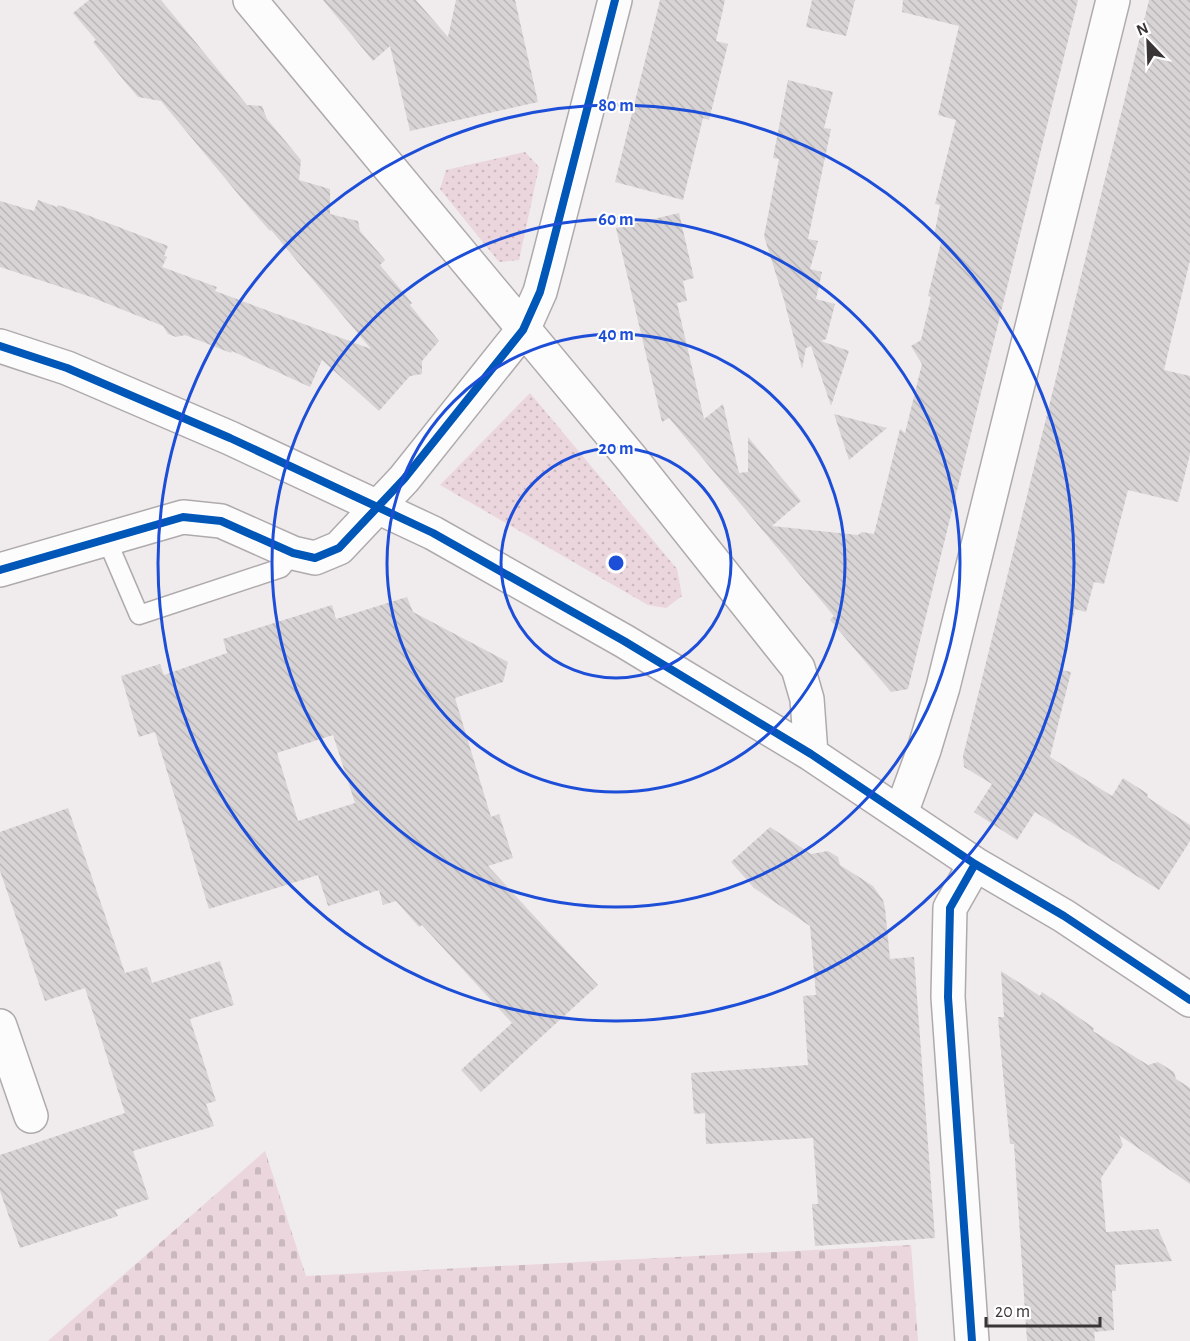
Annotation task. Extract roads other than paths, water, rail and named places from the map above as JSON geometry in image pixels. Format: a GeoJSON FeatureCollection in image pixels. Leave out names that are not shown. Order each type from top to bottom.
{"type":"FeatureCollection","features":[{"type":"Feature","properties":{"kind":"street"},"geometry":{"type":"LineString","coordinates":[[250,0],[623,449],[798,668],[807,699],[811,754]]}},
{"type":"Feature","properties":{"kind":"street"},"geometry":{"type":"LineString","coordinates":[[0,570],[183,517],[221,521],[293,554],[315,558],[339,548],[404,479],[524,330],[540,292],[615,0]]}},
{"type":"Feature","properties":{"kind":"street"},"geometry":{"type":"LineString","coordinates":[[901,813],[924,750],[943,687],[1113,0]]}},
{"type":"Feature","properties":{"kind":"street"},"geometry":{"type":"LineString","coordinates":[[0,346],[67,368],[230,438],[433,533],[624,641],[811,754],[975,864],[1064,916],[1190,1000]]}},
{"type":"Feature","properties":{"kind":"street"},"geometry":{"type":"LineString","coordinates":[[972,1341],[948,997],[950,908],[975,864]]}},
{"type":"Feature","properties":{"kind":"street"},"geometry":{"type":"LineString","coordinates":[[0,1026],[31,1116]]}},
{"type":"Feature","properties":{"kind":"lane"},"geometry":{"type":"LineString","coordinates":[[106,538],[139,615],[281,568],[293,554]]}}]}
